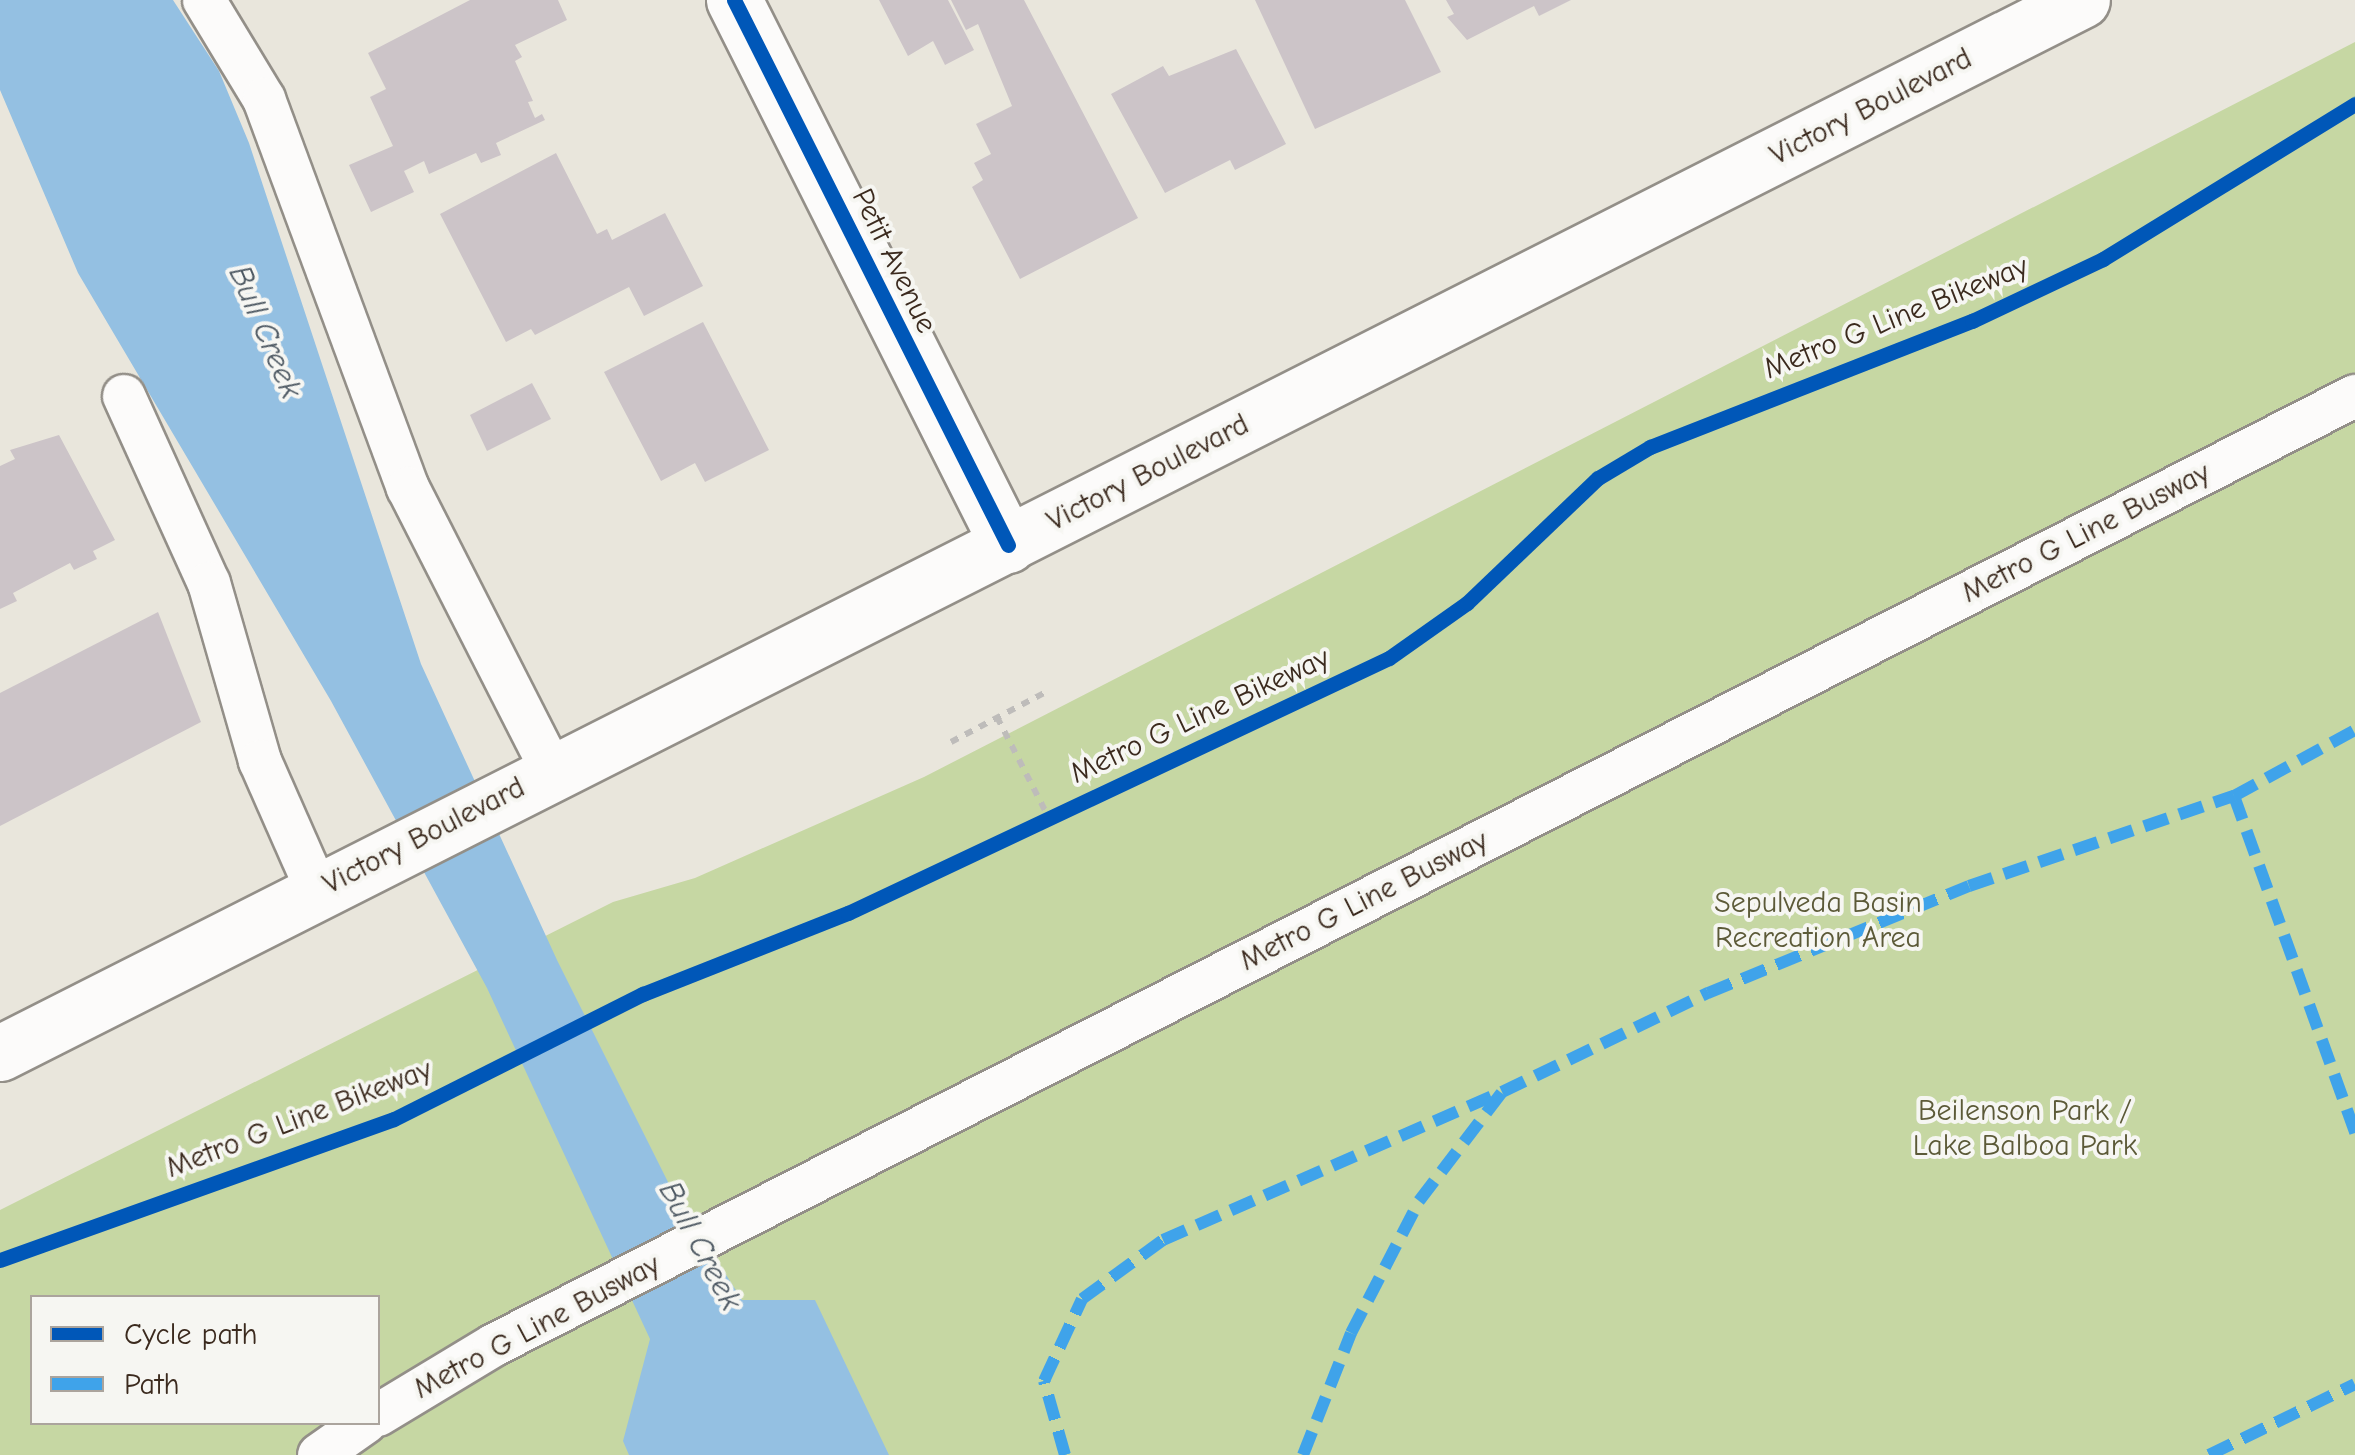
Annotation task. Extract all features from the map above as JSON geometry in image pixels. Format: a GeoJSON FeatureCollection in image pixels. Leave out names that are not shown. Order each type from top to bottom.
{"type":"FeatureCollection","features":[{"type":"Feature","properties":{"kind":"main road","name":"Victory Boulevard"},"geometry":{"type":"LineString","coordinates":[[0,1054],[2082,0]]}},
{"type":"Feature","properties":{"kind":"main road","name":"Petit Avenue"},"geometry":{"type":"LineString","coordinates":[[742,3],[1008,545]]}},
{"type":"Feature","properties":{"kind":"lane"},"geometry":{"type":"LineString","coordinates":[[204,0],[264,99],[408,488],[538,780]]}},
{"type":"Feature","properties":{"kind":"lane"},"geometry":{"type":"LineString","coordinates":[[124,396],[209,583],[260,762],[336,881]]}},
{"type":"Feature","properties":{"kind":"lane","name":"Metro G Line Busway"},"geometry":{"type":"LineString","coordinates":[[380,1414],[494,1345],[2355,396]]}},
{"type":"Feature","properties":{"kind":"lane"},"geometry":{"type":"LineString","coordinates":[[319,1455],[362,1425]]}},
{"type":"Feature","properties":{"kind":"path"},"geometry":{"type":"LineString","coordinates":[[950,742],[1044,694]]}},
{"type":"Feature","properties":{"kind":"path"},"geometry":{"type":"LineString","coordinates":[[997,717],[1049,818]]}},
{"type":"Feature","properties":{"kind":"green space","name":"Sepulveda Basin Recreation Area"},"geometry":{"type":"Polygon","coordinates":[[[2355,42],[2355,1455],[0,1455],[0,1210],[613,902],[695,878],[924,777],[2355,42]]]}},
{"type":"Feature","properties":{"kind":"water","name":"Bull Creek"},"geometry":{"type":"Polygon","coordinates":[[[0,0],[173,0],[219,71],[249,143],[421,664],[557,960],[671,1188],[742,1300],[815,1300],[889,1455],[629,1455],[623,1441],[650,1339],[487,988],[331,701],[78,273],[0,90],[0,0]]]}},
{"type":"Feature","properties":{"kind":"building"},"geometry":{"type":"Polygon","coordinates":[[[470,0],[558,0],[567,20],[515,45],[522,57],[515,61],[533,101],[528,102],[535,118],[542,114],[545,120],[496,143],[501,155],[481,163],[476,153],[429,174],[424,161],[404,171],[414,192],[371,212],[349,165],[393,146],[370,97],[386,89],[368,53],[470,0]]]}},
{"type":"Feature","properties":{"kind":"building"},"geometry":{"type":"Polygon","coordinates":[[[879,0],[948,0],[974,50],[945,65],[933,41],[908,56],[879,0]]]}},
{"type":"Feature","properties":{"kind":"building"},"geometry":{"type":"Polygon","coordinates":[[[951,0],[1024,0],[1138,218],[1020,279],[972,187],[983,180],[974,163],[991,154],[976,124],[1012,106],[978,24],[966,30],[951,0]]]}},
{"type":"Feature","properties":{"kind":"building"},"geometry":{"type":"Polygon","coordinates":[[[1255,0],[1405,0],[1441,72],[1315,129],[1255,0]]]}},
{"type":"Feature","properties":{"kind":"building"},"geometry":{"type":"Polygon","coordinates":[[[1446,0],[1571,0],[1539,16],[1534,6],[1467,40],[1447,17],[1454,14],[1446,0]]]}},
{"type":"Feature","properties":{"kind":"building"},"geometry":{"type":"Polygon","coordinates":[[[1236,49],[1286,144],[1235,170],[1230,160],[1165,193],[1111,94],[1163,66],[1169,76],[1236,49]]]}},
{"type":"Feature","properties":{"kind":"building"},"geometry":{"type":"Polygon","coordinates":[[[556,153],[597,234],[607,229],[612,240],[665,213],[703,286],[644,316],[629,287],[535,335],[531,329],[506,342],[440,214],[556,153]]]}},
{"type":"Feature","properties":{"kind":"building"},"geometry":{"type":"Polygon","coordinates":[[[703,322],[769,450],[705,482],[695,463],[661,481],[604,372],[703,322]]]}},
{"type":"Feature","properties":{"kind":"building"},"geometry":{"type":"Polygon","coordinates":[[[532,383],[551,419],[487,451],[470,415],[532,383]]]}},
{"type":"Feature","properties":{"kind":"building"},"geometry":{"type":"Polygon","coordinates":[[[59,435],[115,540],[93,551],[97,559],[74,570],[70,563],[13,593],[17,601],[0,609],[0,466],[15,459],[10,450],[59,435]]]}},
{"type":"Feature","properties":{"kind":"building"},"geometry":{"type":"Polygon","coordinates":[[[158,612],[201,722],[0,826],[0,693],[158,612]]]}},
{"type":"Feature","properties":{"kind":"marked path"},"geometry":{"type":"LineString","coordinates":[[1303,1455],[1351,1333],[1419,1201],[1502,1092],[1708,993],[1969,886],[2234,796],[2355,730]]}},
{"type":"Feature","properties":{"kind":"marked path"},"geometry":{"type":"LineString","coordinates":[[2234,796],[2355,1133]]}},
{"type":"Feature","properties":{"kind":"marked path"},"geometry":{"type":"LineString","coordinates":[[1065,1455],[1044,1381],[1082,1299],[1163,1240],[1497,1094]]}},
{"type":"Feature","properties":{"kind":"marked path"},"geometry":{"type":"LineString","coordinates":[[2209,1455],[2355,1384]]}},
{"type":"Feature","properties":{"kind":"cycle path"},"geometry":{"type":"LineString","coordinates":[[734,0],[1008,545]]}},
{"type":"Feature","properties":{"kind":"cycle path","name":"Metro G Line Bikeway"},"geometry":{"type":"LineString","coordinates":[[0,1260],[394,1119],[643,994],[848,913],[1389,658],[1467,603],[1598,478],[1650,447],[1972,321],[2103,259],[2355,104]]}},
{"type":"Feature","properties":{"kind":"park label","name":"Beilenson Park / Lake Balboa Park"},"geometry":{"type":"Point","coordinates":[2025,1128]}}]}
